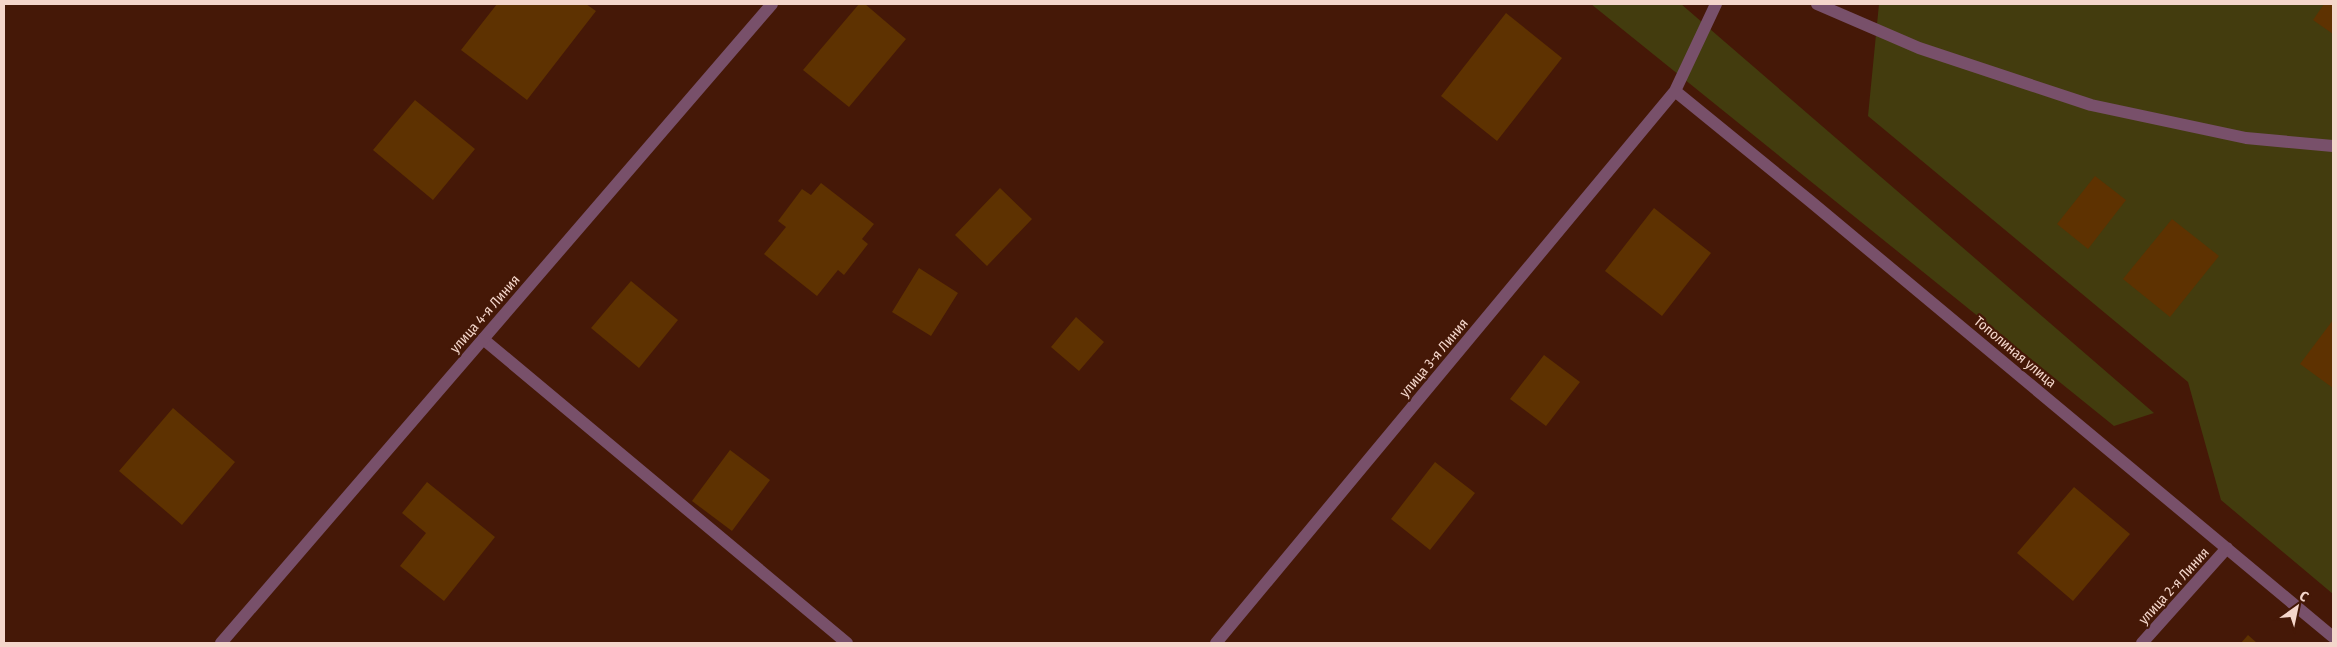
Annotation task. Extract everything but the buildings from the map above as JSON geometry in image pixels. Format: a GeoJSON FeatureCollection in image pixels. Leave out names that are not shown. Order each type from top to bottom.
{"type":"FeatureCollection","features":[{"type":"Feature","properties":{"kind":"street","name":"улица 4-я Линия"},"geometry":{"type":"LineString","coordinates":[[221,643],[772,4]]}},
{"type":"Feature","properties":{"kind":"street","name":"улица 3-я Линия"},"geometry":{"type":"LineString","coordinates":[[1216,643],[1675,91],[1716,4]]}},
{"type":"Feature","properties":{"kind":"street"},"geometry":{"type":"LineString","coordinates":[[1817,4],[1919,48],[2091,105],[2246,138],[2333,146]]}},
{"type":"Feature","properties":{"kind":"street","name":"Тополиная улица"},"geometry":{"type":"LineString","coordinates":[[1675,91],[1810,201],[2333,637]]}},
{"type":"Feature","properties":{"kind":"street"},"geometry":{"type":"LineString","coordinates":[[483,340],[847,643]]}},
{"type":"Feature","properties":{"kind":"street","name":"улица 2-я Линия"},"geometry":{"type":"LineString","coordinates":[[2142,643],[2227,548]]}},
{"type":"Feature","properties":{"kind":"shaded area"},"geometry":{"type":"Polygon","coordinates":[[[1591,4],[1681,4],[2154,413],[2114,426],[1591,4]]]}},
{"type":"Feature","properties":{"kind":"shaded area"},"geometry":{"type":"Polygon","coordinates":[[[1879,4],[2333,4],[2333,594],[2221,500],[2188,382],[1868,116],[1879,4]]]}}]}
